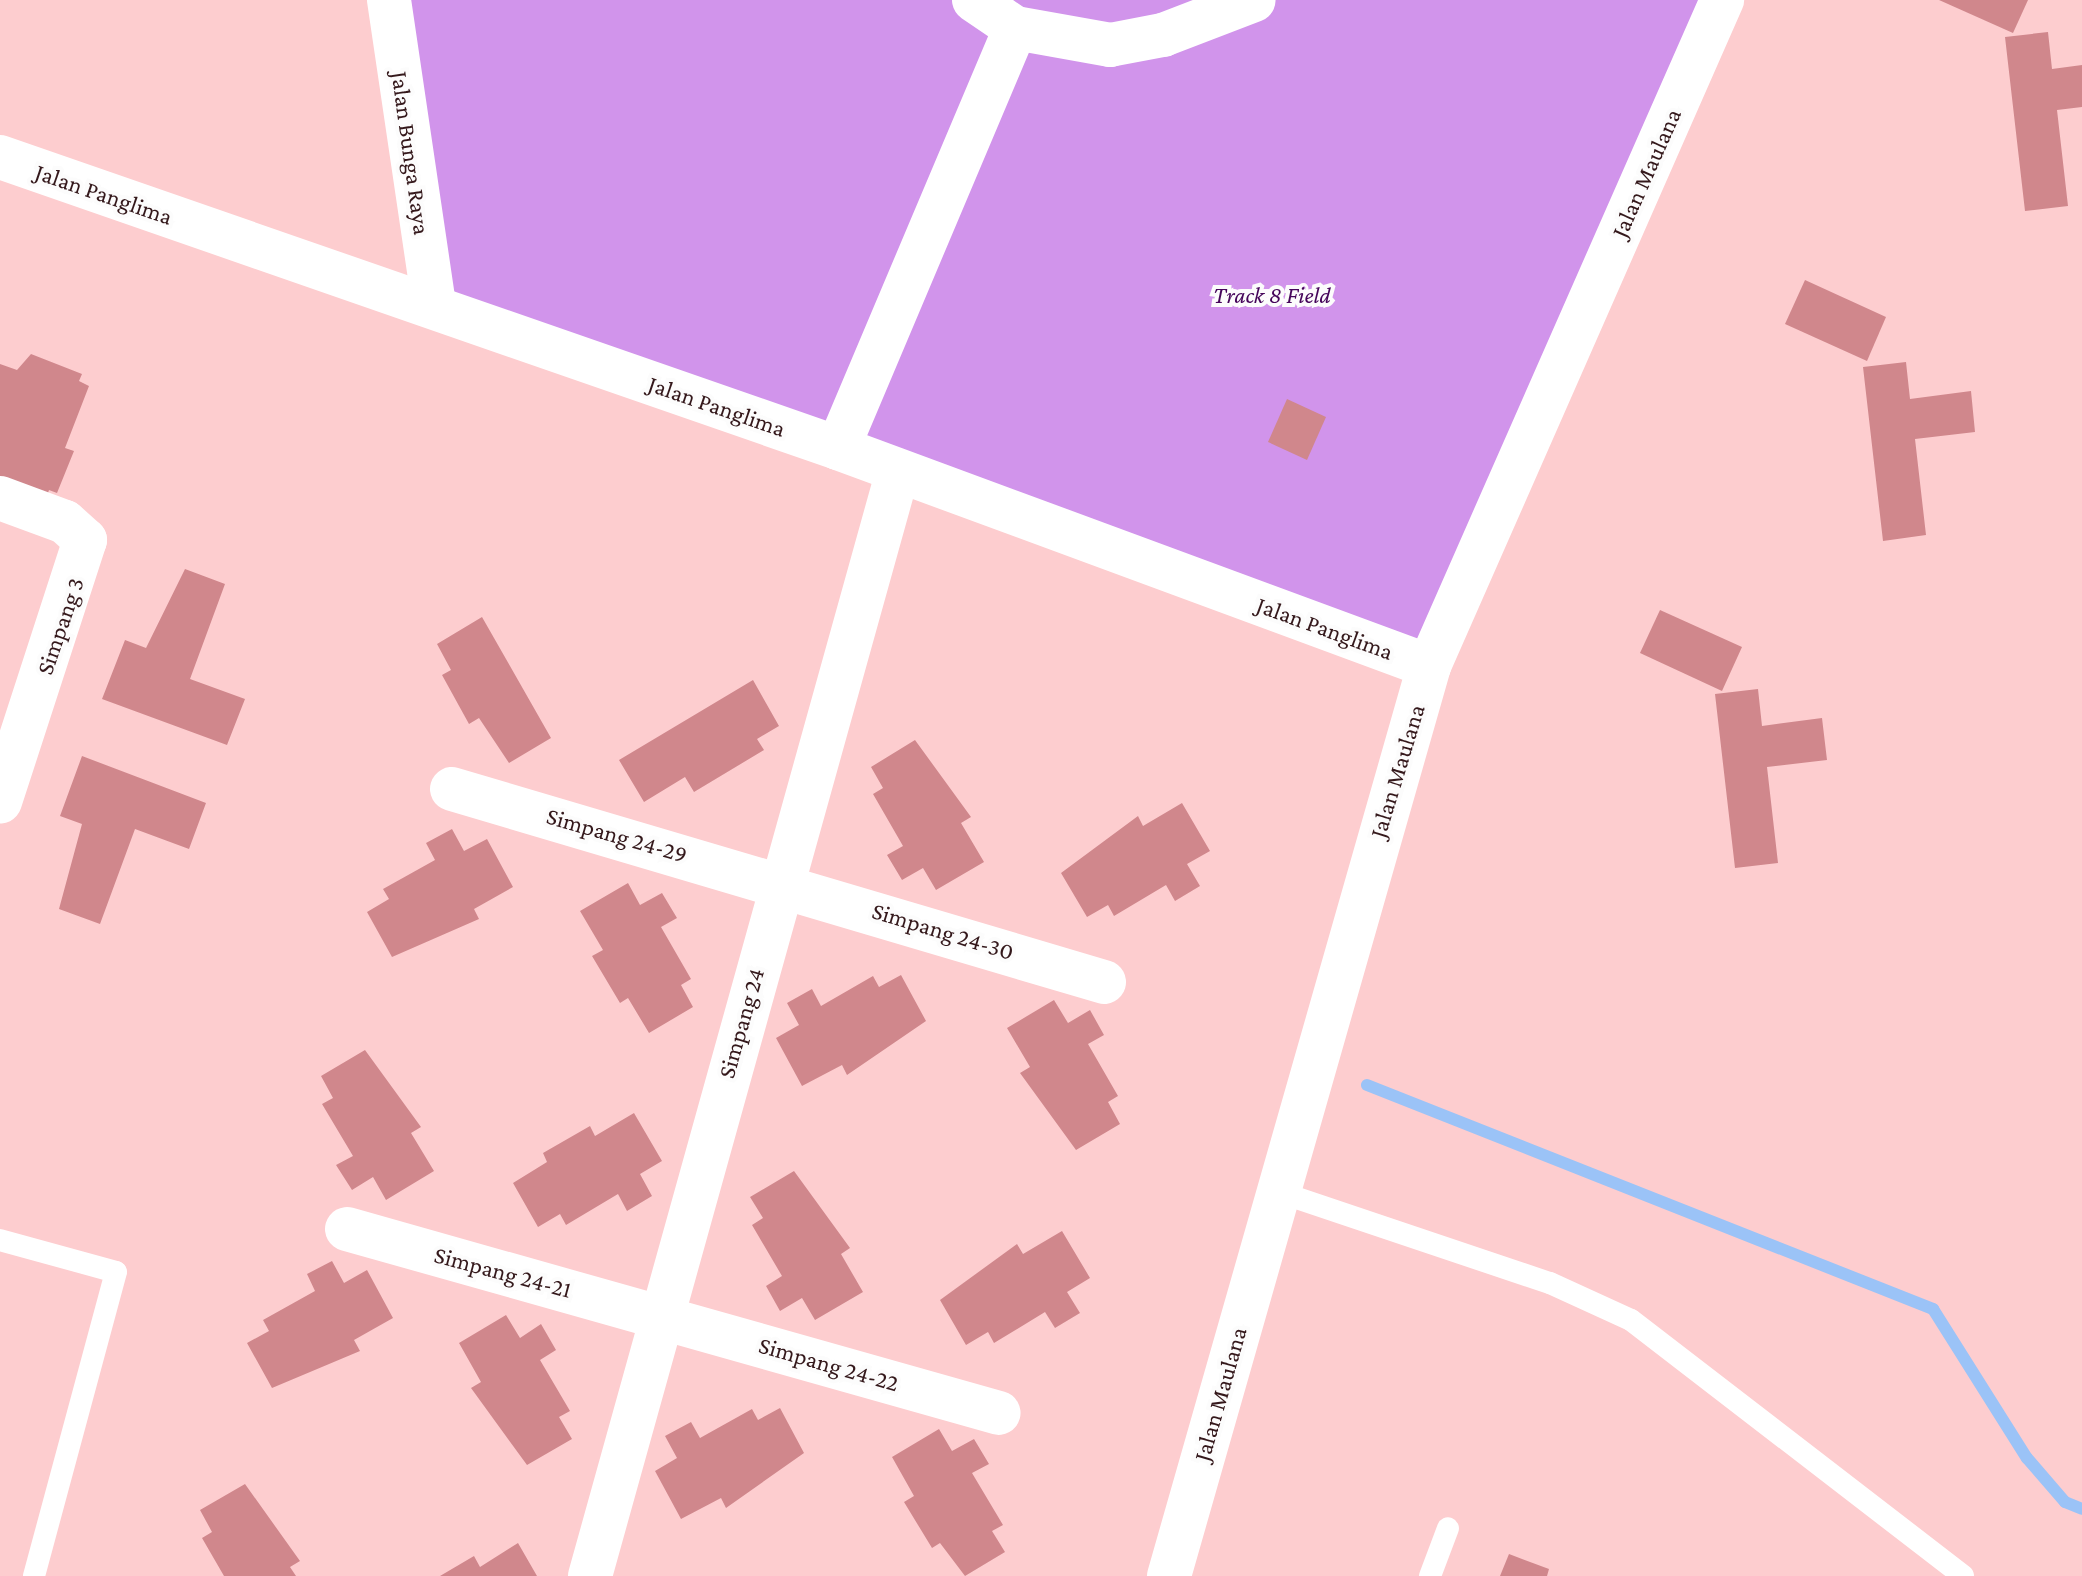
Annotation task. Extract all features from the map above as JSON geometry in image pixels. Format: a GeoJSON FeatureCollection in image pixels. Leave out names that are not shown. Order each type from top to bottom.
{"type":"FeatureCollection","features":[{"type":"Feature","properties":{"kind":"street","name":"Jalan Bunga Raya"},"geometry":{"type":"LineString","coordinates":[[389,0],[434,306]]}},
{"type":"Feature","properties":{"kind":"street"},"geometry":{"type":"LineString","coordinates":[[974,0],[1015,28],[1110,45],[1163,35],[1254,0]]}},
{"type":"Feature","properties":{"kind":"street","name":"Jalan Maulana"},"geometry":{"type":"LineString","coordinates":[[1169,1576],[1276,1191],[1429,666],[1722,0]]}},
{"type":"Feature","properties":{"kind":"street"},"geometry":{"type":"LineString","coordinates":[[838,448],[1015,28]]}},
{"type":"Feature","properties":{"kind":"street","name":"Jalan Panglima"},"geometry":{"type":"LineString","coordinates":[[0,157],[838,448],[1429,666]]}},
{"type":"Feature","properties":{"kind":"street","name":"Simpang 24"},"geometry":{"type":"LineString","coordinates":[[590,1576],[659,1316],[898,471]]}},
{"type":"Feature","properties":{"kind":"street","name":"Simpang 3"},"geometry":{"type":"LineString","coordinates":[[0,498],[65,522],[85,540],[17,696],[0,802]]}},
{"type":"Feature","properties":{"kind":"street","name":"Simpang 24-29"},"geometry":{"type":"LineString","coordinates":[[452,789],[781,881]]}},
{"type":"Feature","properties":{"kind":"street","name":"Simpang 24-30"},"geometry":{"type":"LineString","coordinates":[[781,881],[1104,982]]}},
{"type":"Feature","properties":{"kind":"street","name":"Simpang 24-21"},"geometry":{"type":"LineString","coordinates":[[347,1229],[659,1316]]}},
{"type":"Feature","properties":{"kind":"street","name":"Simpang 24-22"},"geometry":{"type":"LineString","coordinates":[[659,1316],[999,1413]]}},
{"type":"Feature","properties":{"kind":"lane"},"geometry":{"type":"LineString","coordinates":[[1276,1191],[1550,1283],[1631,1320],[1963,1576]]}},
{"type":"Feature","properties":{"kind":"lane"},"geometry":{"type":"LineString","coordinates":[[0,1240],[116,1272],[34,1576]]}},
{"type":"Feature","properties":{"kind":"lane"},"geometry":{"type":"LineString","coordinates":[[1430,1576],[1448,1528]]}},
{"type":"Feature","properties":{"kind":"green space","name":"Track 8 Field"},"geometry":{"type":"Polygon","coordinates":[[[390,0],[1724,0],[1429,666],[434,306],[390,0]]]}},
{"type":"Feature","properties":{"kind":"building"},"geometry":{"type":"Polygon","coordinates":[[[1939,0],[2028,0],[2013,33],[1939,0]]]}},
{"type":"Feature","properties":{"kind":"building"},"geometry":{"type":"Polygon","coordinates":[[[2048,32],[2052,69],[2082,65],[2082,107],[2057,110],[2068,206],[2025,211],[2005,37],[2048,32]]]}},
{"type":"Feature","properties":{"kind":"building"},"geometry":{"type":"Polygon","coordinates":[[[1805,280],[1886,317],[1867,361],[1785,324],[1805,280]]]}},
{"type":"Feature","properties":{"kind":"building"},"geometry":{"type":"Polygon","coordinates":[[[31,354],[82,374],[79,381],[89,386],[65,448],[74,451],[57,493],[49,490],[46,499],[0,481],[0,364],[17,370],[31,354]]]}},
{"type":"Feature","properties":{"kind":"building"},"geometry":{"type":"Polygon","coordinates":[[[1906,362],[1910,399],[1971,391],[1975,432],[1915,439],[1926,535],[1883,541],[1863,367],[1906,362]]]}},
{"type":"Feature","properties":{"kind":"building"},"geometry":{"type":"Polygon","coordinates":[[[1287,399],[1326,417],[1307,460],[1268,442],[1287,399]]]}},
{"type":"Feature","properties":{"kind":"building"},"geometry":{"type":"Polygon","coordinates":[[[185,569],[225,584],[190,679],[245,699],[227,745],[102,699],[125,640],[146,648],[185,569]]]}},
{"type":"Feature","properties":{"kind":"building"},"geometry":{"type":"Polygon","coordinates":[[[1660,610],[1742,647],[1722,691],[1640,653],[1660,610]]]}},
{"type":"Feature","properties":{"kind":"building"},"geometry":{"type":"Polygon","coordinates":[[[482,617],[551,738],[509,763],[479,718],[469,724],[442,675],[451,670],[437,644],[482,617]]]}},
{"type":"Feature","properties":{"kind":"building"},"geometry":{"type":"Polygon","coordinates":[[[753,680],[779,726],[757,739],[764,750],[694,792],[685,777],[644,802],[619,760],[753,680]]]}},
{"type":"Feature","properties":{"kind":"building"},"geometry":{"type":"Polygon","coordinates":[[[1758,689],[1762,726],[1822,718],[1827,760],[1767,767],[1778,863],[1735,868],[1715,694],[1758,689]]]}},
{"type":"Feature","properties":{"kind":"building"},"geometry":{"type":"Polygon","coordinates":[[[915,740],[971,817],[961,823],[984,862],[936,890],[923,868],[902,880],[887,855],[903,846],[873,794],[883,788],[871,767],[915,740]]]}},
{"type":"Feature","properties":{"kind":"building"},"geometry":{"type":"Polygon","coordinates":[[[82,756],[206,803],[189,849],[135,829],[100,924],[59,909],[82,824],[60,816],[82,756]]]}},
{"type":"Feature","properties":{"kind":"building"},"geometry":{"type":"Polygon","coordinates":[[[1182,803],[1210,851],[1187,864],[1200,886],[1175,901],[1166,885],[1114,916],[1108,905],[1087,917],[1061,873],[1138,816],[1143,826],[1182,803]]]}},
{"type":"Feature","properties":{"kind":"building"},"geometry":{"type":"Polygon","coordinates":[[[452,829],[464,851],[487,839],[513,887],[474,909],[479,919],[392,957],[367,912],[389,899],[383,889],[435,860],[426,843],[452,829]]]}},
{"type":"Feature","properties":{"kind":"building"},"geometry":{"type":"Polygon","coordinates":[[[628,883],[640,905],[662,893],[677,918],[661,927],[691,979],[681,985],[693,1007],[649,1033],[628,998],[620,1003],[592,956],[603,950],[580,911],[628,883]]]}},
{"type":"Feature","properties":{"kind":"building"},"geometry":{"type":"Polygon","coordinates":[[[901,975],[926,1021],[847,1075],[842,1065],[802,1086],[776,1038],[799,1025],[787,1003],[812,989],[821,1006],[873,976],[879,987],[901,975]]]}},
{"type":"Feature","properties":{"kind":"building"},"geometry":{"type":"Polygon","coordinates":[[[1054,1000],[1068,1023],[1090,1010],[1104,1035],[1088,1044],[1118,1096],[1108,1102],[1120,1124],[1076,1150],[1020,1073],[1030,1067],[1007,1028],[1054,1000]]]}},
{"type":"Feature","properties":{"kind":"building"},"geometry":{"type":"Polygon","coordinates":[[[365,1050],[421,1127],[411,1133],[434,1171],[386,1200],[373,1177],[352,1190],[336,1165],[353,1156],[322,1104],[333,1098],[321,1076],[365,1050]]]}},
{"type":"Feature","properties":{"kind":"building"},"geometry":{"type":"Polygon","coordinates":[[[634,1113],[662,1161],[640,1174],[652,1196],[627,1211],[618,1194],[566,1225],[560,1214],[538,1227],[513,1183],[547,1162],[543,1153],[590,1126],[595,1136],[634,1113]]]}},
{"type":"Feature","properties":{"kind":"building"},"geometry":{"type":"Polygon","coordinates":[[[794,1171],[850,1248],[841,1254],[863,1292],[815,1320],[802,1298],[780,1311],[766,1286],[782,1276],[752,1225],[763,1218],[750,1197],[794,1171]]]}},
{"type":"Feature","properties":{"kind":"building"},"geometry":{"type":"Polygon","coordinates":[[[1062,1231],[1090,1278],[1067,1292],[1080,1313],[1055,1328],[1045,1312],[994,1343],[988,1332],[966,1345],[940,1300],[1017,1244],[1023,1254],[1062,1231]]]}},
{"type":"Feature","properties":{"kind":"building"},"geometry":{"type":"Polygon","coordinates":[[[332,1261],[344,1283],[367,1270],[393,1318],[354,1340],[360,1351],[272,1388],[247,1343],[269,1331],[263,1320],[315,1291],[307,1274],[332,1261]]]}},
{"type":"Feature","properties":{"kind":"building"},"geometry":{"type":"Polygon","coordinates":[[[506,1315],[520,1338],[541,1324],[556,1350],[540,1360],[570,1411],[559,1417],[572,1439],[527,1465],[471,1388],[481,1382],[459,1343],[506,1315]]]}},
{"type":"Feature","properties":{"kind":"building"},"geometry":{"type":"Polygon","coordinates":[[[780,1408],[804,1453],[726,1508],[721,1498],[681,1519],[655,1471],[677,1458],[665,1436],[691,1422],[700,1438],[752,1409],[758,1420],[780,1408]]]}},
{"type":"Feature","properties":{"kind":"building"},"geometry":{"type":"Polygon","coordinates":[[[939,1429],[952,1451],[974,1439],[989,1464],[972,1473],[1003,1525],[992,1531],[1005,1552],[965,1576],[940,1543],[932,1548],[904,1502],[914,1496],[892,1457],[939,1429]]]}},
{"type":"Feature","properties":{"kind":"building"},"geometry":{"type":"Polygon","coordinates":[[[245,1484],[300,1561],[290,1567],[296,1576],[224,1576],[202,1538],[212,1532],[200,1510],[245,1484]]]}},
{"type":"Feature","properties":{"kind":"building"},"geometry":{"type":"Polygon","coordinates":[[[518,1543],[537,1576],[440,1576],[474,1556],[480,1567],[518,1543]]]}},
{"type":"Feature","properties":{"kind":"building"},"geometry":{"type":"Polygon","coordinates":[[[1509,1554],[1549,1569],[1547,1576],[1500,1576],[1509,1554]]]}},
{"type":"Feature","properties":{"kind":"waterway"},"geometry":{"type":"LineString","coordinates":[[1367,1085],[1933,1309],[2027,1458],[2065,1502],[2082,1509]]}}]}
